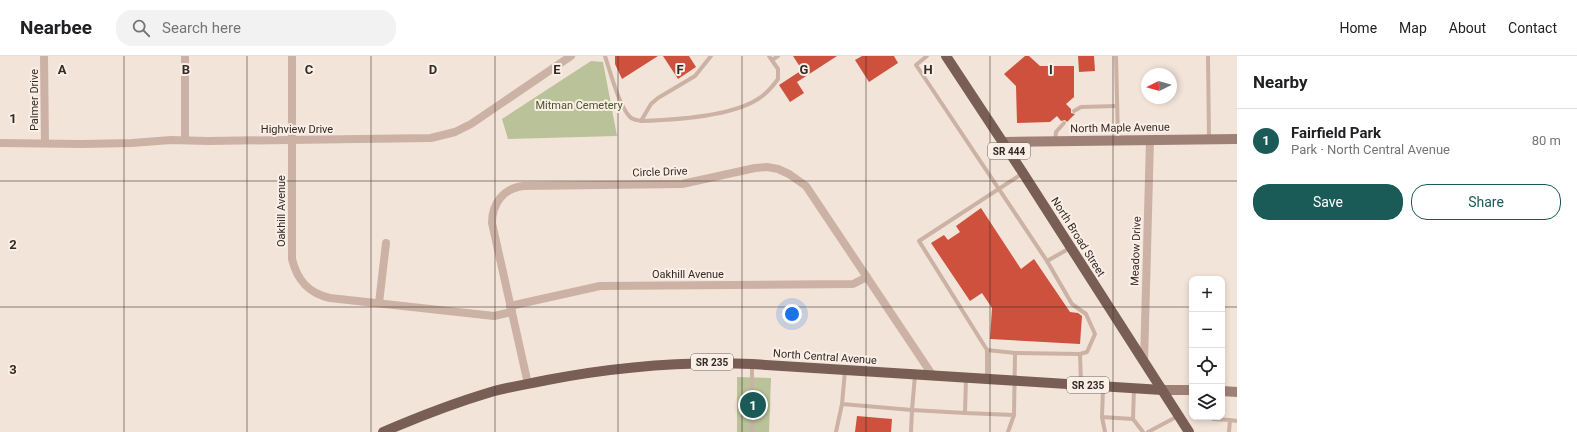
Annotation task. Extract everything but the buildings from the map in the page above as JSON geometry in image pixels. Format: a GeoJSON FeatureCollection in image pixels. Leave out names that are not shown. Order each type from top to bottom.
{"type":"FeatureCollection","features":[{"type":"Feature","properties":{"kind":"main road","name":"North Broad Street"},"geometry":{"type":"LineString","coordinates":[[949,58],[1189,432]]}},
{"type":"Feature","properties":{"kind":"main road","name":"North Maple Avenue"},"geometry":{"type":"LineString","coordinates":[[1003,142],[1237,139]]}},
{"type":"Feature","properties":{"kind":"main road","name":"North Central Avenue"},"geometry":{"type":"LineString","coordinates":[[383,432],[461,402],[493,392],[528,384],[605,370],[710,362],[1162,390],[1189,390]]}},
{"type":"Feature","properties":{"kind":"main road"},"geometry":{"type":"LineString","coordinates":[[1225,391],[1237,392]]}},
{"type":"Feature","properties":{"kind":"street","name":"Palmer Drive"},"geometry":{"type":"LineString","coordinates":[[44,56],[45,143]]}},
{"type":"Feature","properties":{"kind":"street"},"geometry":{"type":"LineString","coordinates":[[185,56],[185,140]]}},
{"type":"Feature","properties":{"kind":"street","name":"Oakhill Avenue"},"geometry":{"type":"LineString","coordinates":[[292,56],[292,259],[297,275],[308,288],[322,296],[494,316],[511,309],[600,286],[853,284],[867,277]]}},
{"type":"Feature","properties":{"kind":"street","name":"Highview Drive"},"geometry":{"type":"LineString","coordinates":[[0,143],[132,143],[161,140],[431,138],[455,132],[470,124],[571,56]]}},
{"type":"Feature","properties":{"kind":"street","name":"Meadow Drive"},"geometry":{"type":"LineString","coordinates":[[1144,362],[1150,140]]}},
{"type":"Feature","properties":{"kind":"street","name":"Circle Drive"},"geometry":{"type":"LineString","coordinates":[[528,384],[492,223],[494,206],[505,193],[512,189],[524,186],[682,184],[755,168],[778,169],[789,174],[806,186],[933,376]]}},
{"type":"Feature","properties":{"kind":"street"},"geometry":{"type":"LineString","coordinates":[[379,303],[386,242]]}},
{"type":"Feature","properties":{"kind":"lane"},"geometry":{"type":"LineString","coordinates":[[606,56],[611,75],[627,113],[634,120],[688,118],[744,106],[760,98],[778,79],[778,69],[771,58],[778,56]]}},
{"type":"Feature","properties":{"kind":"lane"},"geometry":{"type":"LineString","coordinates":[[641,120],[651,104],[658,98],[694,76],[711,56]]}},
{"type":"Feature","properties":{"kind":"lane"},"geometry":{"type":"LineString","coordinates":[[927,56],[916,65],[1046,260],[1072,304],[1086,314],[1094,334],[1088,352],[1080,354],[1015,353],[987,350]]}},
{"type":"Feature","properties":{"kind":"lane"},"geometry":{"type":"LineString","coordinates":[[1116,56],[1118,140]]}},
{"type":"Feature","properties":{"kind":"lane"},"geometry":{"type":"LineString","coordinates":[[1208,56],[1208,139]]}},
{"type":"Feature","properties":{"kind":"lane"},"geometry":{"type":"LineString","coordinates":[[1074,112],[1081,106],[1117,106]]}},
{"type":"Feature","properties":{"kind":"lane"},"geometry":{"type":"LineString","coordinates":[[1056,141],[1056,132],[1064,123]]}},
{"type":"Feature","properties":{"kind":"lane"},"geometry":{"type":"LineString","coordinates":[[987,379],[987,350],[919,241],[1023,173]]}},
{"type":"Feature","properties":{"kind":"lane"},"geometry":{"type":"LineString","coordinates":[[1046,260],[1070,248]]}},
{"type":"Feature","properties":{"kind":"lane"},"geometry":{"type":"LineString","coordinates":[[1008,432],[1014,415],[1015,353]]}},
{"type":"Feature","properties":{"kind":"lane"},"geometry":{"type":"LineString","coordinates":[[1080,354],[1081,384]]}},
{"type":"Feature","properties":{"kind":"lane"},"geometry":{"type":"LineString","coordinates":[[752,364],[752,432]]}},
{"type":"Feature","properties":{"kind":"lane"},"geometry":{"type":"LineString","coordinates":[[836,432],[842,404],[845,370]]}},
{"type":"Feature","properties":{"kind":"lane"},"geometry":{"type":"LineString","coordinates":[[911,432],[915,375]]}},
{"type":"Feature","properties":{"kind":"lane"},"geometry":{"type":"LineString","coordinates":[[964,413],[966,378]]}},
{"type":"Feature","properties":{"kind":"lane"},"geometry":{"type":"LineString","coordinates":[[1103,386],[1102,417],[1104,432]]}},
{"type":"Feature","properties":{"kind":"lane"},"geometry":{"type":"LineString","coordinates":[[1134,388],[1133,419],[1143,432]]}},
{"type":"Feature","properties":{"kind":"lane"},"geometry":{"type":"LineString","coordinates":[[842,404],[912,410],[1014,415]]}},
{"type":"Feature","properties":{"kind":"lane"},"geometry":{"type":"LineString","coordinates":[[1148,432],[1178,415]]}},
{"type":"Feature","properties":{"kind":"lane"},"geometry":{"type":"LineString","coordinates":[[1102,417],[1133,419]]}},
{"type":"Feature","properties":{"kind":"lane"},"geometry":{"type":"LineString","coordinates":[[1225,420],[1237,420]]}},
{"type":"Feature","properties":{"kind":"lane"},"geometry":{"type":"LineString","coordinates":[[1229,432],[1230,420]]}},
{"type":"Feature","properties":{"kind":"green space","name":"Mitman Cemetery"},"geometry":{"type":"Polygon","coordinates":[[[591,61],[603,62],[617,136],[508,139],[502,119],[591,61]]]}},
{"type":"Feature","properties":{"kind":"green space"},"geometry":{"type":"Polygon","coordinates":[[[737,377],[771,378],[769,432],[737,432],[737,377]]]}},
{"type":"Feature","properties":{"kind":"place","name":"Fairfield Park"},"geometry":{"type":"Point","coordinates":[753,405]}}]}
